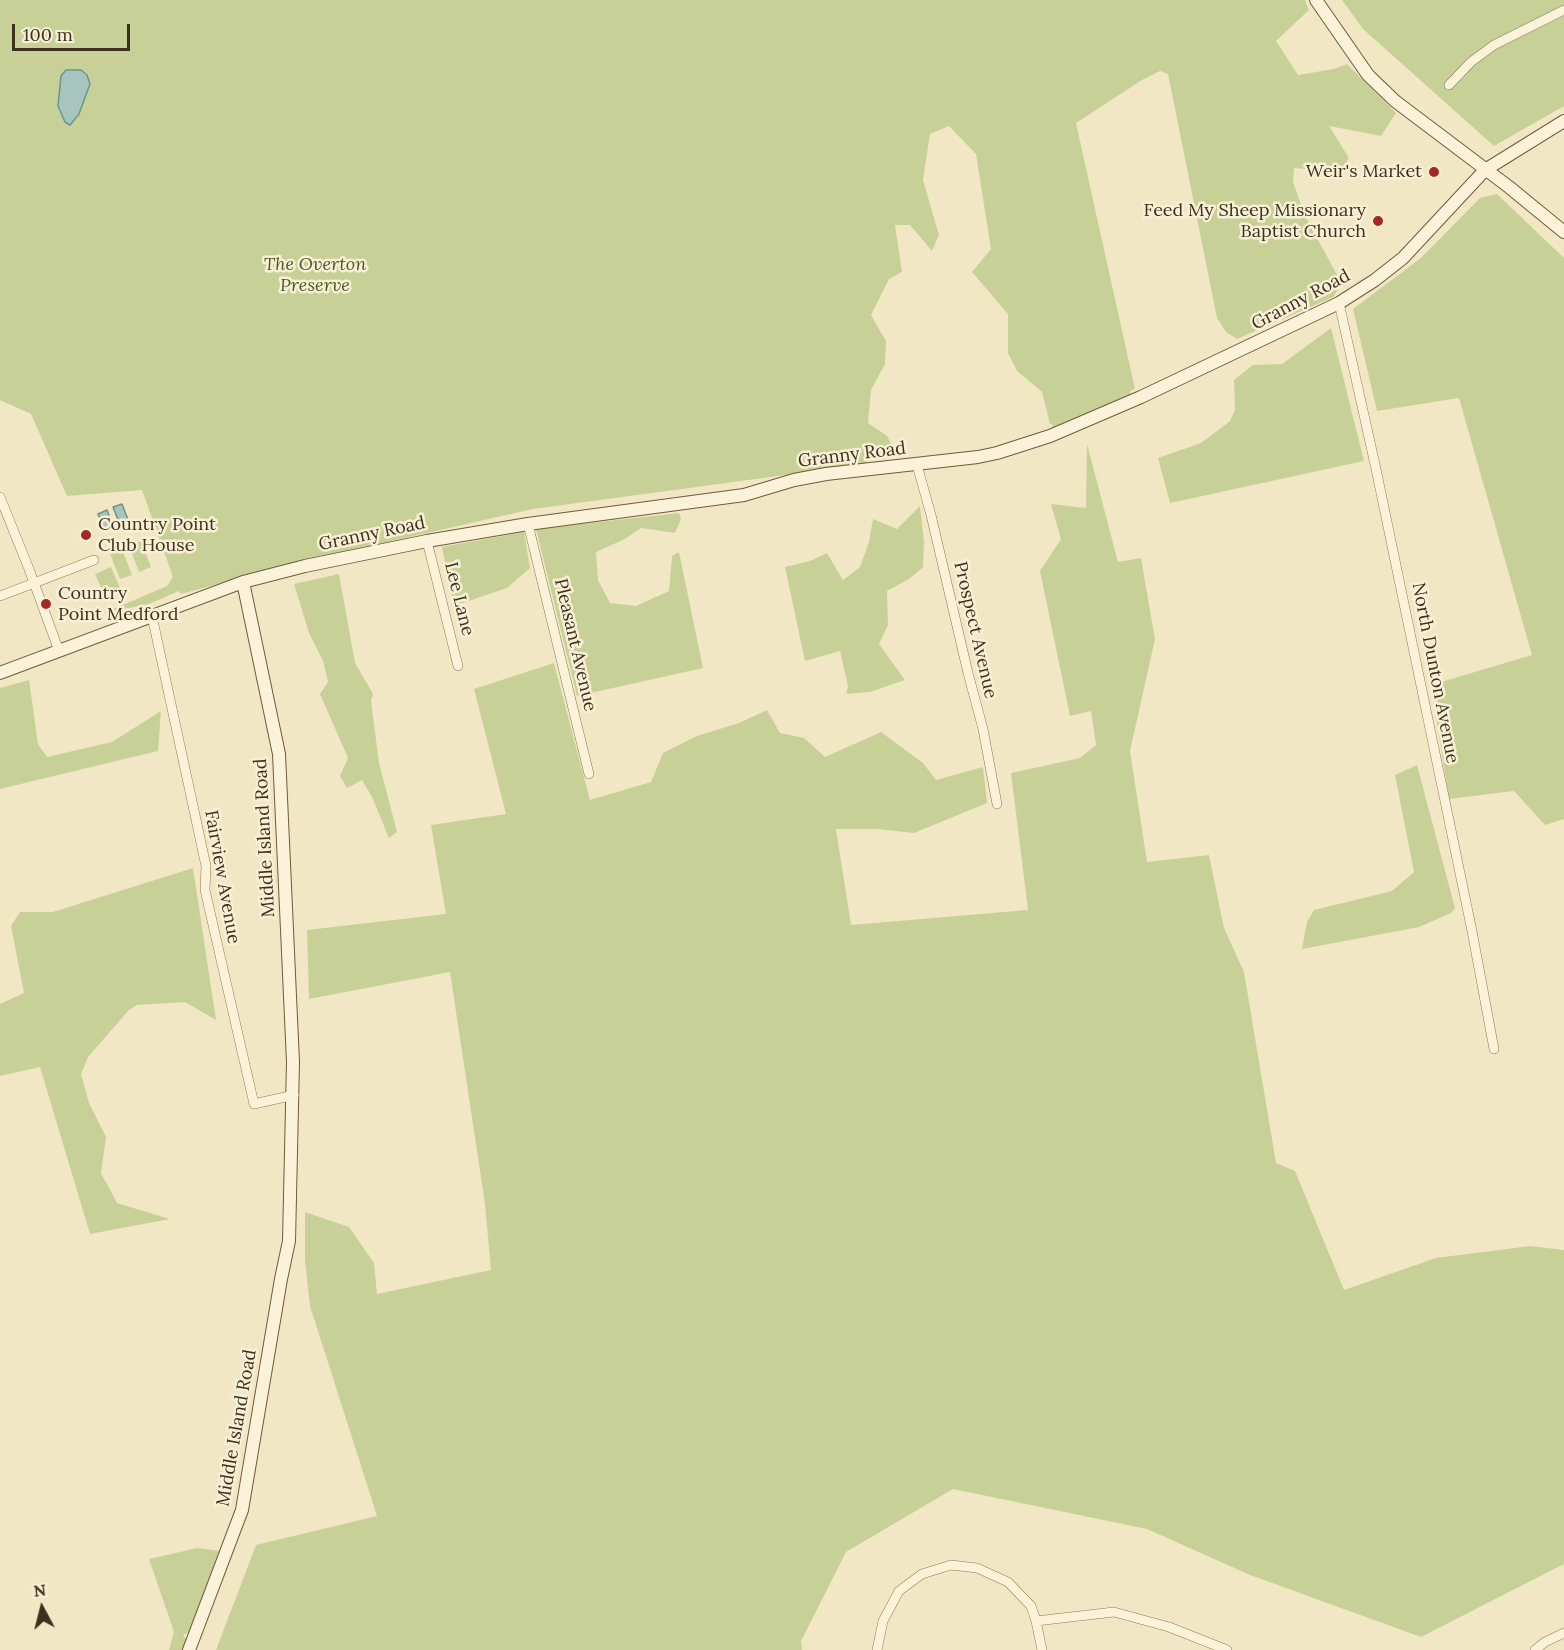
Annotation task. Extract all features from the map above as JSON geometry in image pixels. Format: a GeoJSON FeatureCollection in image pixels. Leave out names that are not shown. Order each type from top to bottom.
{"type":"FeatureCollection","features":[{"type":"Feature","properties":{"kind":"street"},"geometry":{"type":"LineString","coordinates":[[1316,0],[1368,75],[1395,101],[1509,187],[1564,232]]}},
{"type":"Feature","properties":{"kind":"street"},"geometry":{"type":"LineString","coordinates":[[1449,85],[1472,62],[1494,45],[1564,10]]}},
{"type":"Feature","properties":{"kind":"street","name":"Granny Road"},"geometry":{"type":"LineString","coordinates":[[0,673],[243,582],[305,566],[427,541],[528,524],[744,495],[794,480],[826,474],[917,465],[997,453],[1050,436],[1141,397],[1339,303],[1375,280],[1403,258],[1485,170],[1564,122]]}},
{"type":"Feature","properties":{"kind":"street","name":"North Dunton Avenue"},"geometry":{"type":"LineString","coordinates":[[1339,303],[1369,435],[1494,1049]]}},
{"type":"Feature","properties":{"kind":"street","name":"Prospect Avenue"},"geometry":{"type":"LineString","coordinates":[[917,465],[983,729],[997,804]]}},
{"type":"Feature","properties":{"kind":"street"},"geometry":{"type":"LineString","coordinates":[[0,497],[59,651]]}},
{"type":"Feature","properties":{"kind":"street","name":"Pleasant Avenue"},"geometry":{"type":"LineString","coordinates":[[528,524],[590,774]]}},
{"type":"Feature","properties":{"kind":"street","name":"Lee Lane"},"geometry":{"type":"LineString","coordinates":[[427,541],[458,666]]}},
{"type":"Feature","properties":{"kind":"street"},"geometry":{"type":"LineString","coordinates":[[0,596],[94,560]]}},
{"type":"Feature","properties":{"kind":"street","name":"Middle Island Road"},"geometry":{"type":"LineString","coordinates":[[189,1650],[242,1510],[289,1241],[294,1095],[279,754],[243,582]]}},
{"type":"Feature","properties":{"kind":"street","name":"Fairview Avenue"},"geometry":{"type":"LineString","coordinates":[[152,616],[206,866],[205,890],[254,1104],[294,1095]]}},
{"type":"Feature","properties":{"kind":"street"},"geometry":{"type":"LineString","coordinates":[[877,1650],[883,1621],[899,1591],[922,1574],[951,1565],[977,1568],[1008,1582],[1031,1606],[1042,1650]]}},
{"type":"Feature","properties":{"kind":"street"},"geometry":{"type":"LineString","coordinates":[[1036,1622],[1114,1612],[1169,1627],[1227,1650]]}},
{"type":"Feature","properties":{"kind":"street"},"geometry":{"type":"LineString","coordinates":[[1536,1650],[1545,1642],[1564,1633]]}},
{"type":"Feature","properties":{"kind":"green space","name":"The Overton Preserve"},"geometry":{"type":"Polygon","coordinates":[[[0,0],[1305,0],[1309,10],[1276,41],[1298,75],[1334,69],[1347,64],[1396,113],[1381,136],[1329,126],[1349,158],[1341,172],[1294,168],[1293,182],[1304,214],[1342,284],[1333,297],[1237,339],[1226,332],[1217,318],[1168,74],[1160,71],[1142,80],[1076,123],[1135,389],[1130,391],[1131,396],[1053,428],[1042,392],[1017,371],[1008,353],[1008,314],[972,272],[991,249],[976,154],[949,126],[930,134],[923,180],[939,235],[932,251],[910,225],[895,225],[902,272],[889,279],[871,315],[886,341],[885,364],[871,390],[868,423],[887,436],[895,451],[866,455],[867,464],[533,509],[303,561],[181,594],[179,591],[149,604],[104,613],[167,586],[173,577],[142,490],[67,496],[31,414],[0,400],[0,0]]]}},
{"type":"Feature","properties":{"kind":"green space"},"geometry":{"type":"Polygon","coordinates":[[[1342,0],[1564,0],[1564,106],[1494,146],[1363,29],[1342,0]]]}},
{"type":"Feature","properties":{"kind":"green space"},"geometry":{"type":"Polygon","coordinates":[[[1497,194],[1564,258],[1564,819],[1545,825],[1514,791],[1449,799],[1431,685],[1532,655],[1459,398],[1377,411],[1353,309],[1421,258],[1480,198],[1497,194]]]}},
{"type":"Feature","properties":{"kind":"green space"},"geometry":{"type":"Polygon","coordinates":[[[1331,328],[1364,461],[1170,503],[1158,458],[1201,443],[1230,421],[1235,410],[1234,380],[1253,365],[1282,364],[1331,328]]]}},
{"type":"Feature","properties":{"kind":"green space"},"geometry":{"type":"Polygon","coordinates":[[[1087,444],[1118,562],[1141,558],[1155,639],[1130,751],[1147,862],[1209,855],[1224,928],[1244,972],[1276,1163],[1295,1171],[1344,1290],[1436,1258],[1530,1246],[1564,1250],[1564,1564],[1421,1637],[1250,1575],[1147,1529],[953,1489],[846,1552],[801,1641],[802,1650],[216,1650],[256,1545],[377,1516],[310,1306],[305,1260],[305,1212],[349,1227],[374,1263],[377,1294],[491,1270],[485,1204],[450,972],[309,999],[307,930],[446,914],[431,825],[506,814],[474,689],[554,663],[590,800],[651,782],[663,753],[697,736],[739,723],[767,710],[780,733],[804,738],[825,757],[881,732],[923,763],[936,780],[983,767],[987,803],[914,833],[877,829],[836,829],[851,925],[1028,910],[1011,773],[1080,758],[1096,745],[1091,711],[1070,716],[1040,571],[1061,539],[1051,504],[1086,508],[1087,444]]]}},
{"type":"Feature","properties":{"kind":"green space"},"geometry":{"type":"Polygon","coordinates":[[[920,506],[924,542],[923,567],[909,579],[887,591],[888,625],[879,644],[905,680],[870,692],[846,694],[848,686],[840,651],[805,661],[785,567],[810,561],[827,553],[843,580],[860,567],[869,542],[873,519],[897,529],[920,506]]]}},
{"type":"Feature","properties":{"kind":"green space"},"geometry":{"type":"Polygon","coordinates":[[[679,513],[681,519],[675,533],[641,528],[625,539],[596,552],[598,580],[610,603],[636,606],[669,591],[672,556],[679,552],[703,668],[577,696],[536,529],[679,513]]]}},
{"type":"Feature","properties":{"kind":"green space"},"geometry":{"type":"Polygon","coordinates":[[[524,532],[530,568],[507,588],[454,606],[442,547],[524,532]]]}},
{"type":"Feature","properties":{"kind":"green space"},"geometry":{"type":"Polygon","coordinates":[[[141,541],[151,567],[139,572],[129,546],[141,541]]]}},
{"type":"Feature","properties":{"kind":"green space"},"geometry":{"type":"Polygon","coordinates":[[[122,549],[132,575],[120,579],[110,554],[122,549]]]}},
{"type":"Feature","properties":{"kind":"green space"},"geometry":{"type":"Polygon","coordinates":[[[111,567],[120,588],[104,594],[95,574],[111,567]]]}},
{"type":"Feature","properties":{"kind":"green space"},"geometry":{"type":"Polygon","coordinates":[[[339,574],[355,663],[373,694],[371,701],[379,763],[397,832],[389,838],[372,797],[362,780],[347,788],[340,776],[348,758],[320,694],[328,682],[323,661],[309,633],[294,584],[339,574]]]}},
{"type":"Feature","properties":{"kind":"green space"},"geometry":{"type":"Polygon","coordinates":[[[29,680],[38,744],[47,757],[112,742],[161,711],[158,751],[0,789],[0,688],[29,680]]]}},
{"type":"Feature","properties":{"kind":"green space"},"geometry":{"type":"Polygon","coordinates":[[[1417,765],[1455,908],[1451,913],[1419,927],[1302,949],[1307,922],[1314,910],[1392,891],[1414,872],[1395,775],[1417,765]]]}},
{"type":"Feature","properties":{"kind":"green space"},"geometry":{"type":"Polygon","coordinates":[[[193,868],[216,1020],[185,1002],[137,1005],[129,1010],[88,1057],[81,1074],[89,1103],[106,1137],[101,1173],[117,1203],[170,1219],[90,1234],[40,1067],[0,1076],[0,1004],[24,993],[11,926],[20,912],[53,912],[193,868]]]}},
{"type":"Feature","properties":{"kind":"green space"},"geometry":{"type":"Polygon","coordinates":[[[197,1548],[220,1551],[191,1631],[183,1635],[187,1640],[182,1650],[169,1650],[174,1632],[149,1559],[197,1548]]]}},
{"type":"Feature","properties":{"kind":"water"},"geometry":{"type":"Polygon","coordinates":[[[66,70],[81,70],[87,75],[90,84],[79,114],[70,125],[65,122],[58,106],[61,76],[66,70]]]}},
{"type":"Feature","properties":{"kind":"water"},"geometry":{"type":"Polygon","coordinates":[[[122,504],[129,522],[120,525],[113,507],[122,504]]]}},
{"type":"Feature","properties":{"kind":"water"},"geometry":{"type":"Polygon","coordinates":[[[107,510],[114,528],[105,531],[98,514],[107,510]]]}},
{"type":"Feature","properties":{"kind":"place","name":"Weir's Market"},"geometry":{"type":"Point","coordinates":[1434,172]}},
{"type":"Feature","properties":{"kind":"place","name":"Feed My Sheep Missionary Baptist Church"},"geometry":{"type":"Point","coordinates":[1378,221]}},
{"type":"Feature","properties":{"kind":"place","name":"Country Point Club House"},"geometry":{"type":"Point","coordinates":[86,535]}},
{"type":"Feature","properties":{"kind":"place","name":"Country Point Medford"},"geometry":{"type":"Point","coordinates":[46,604]}}]}
